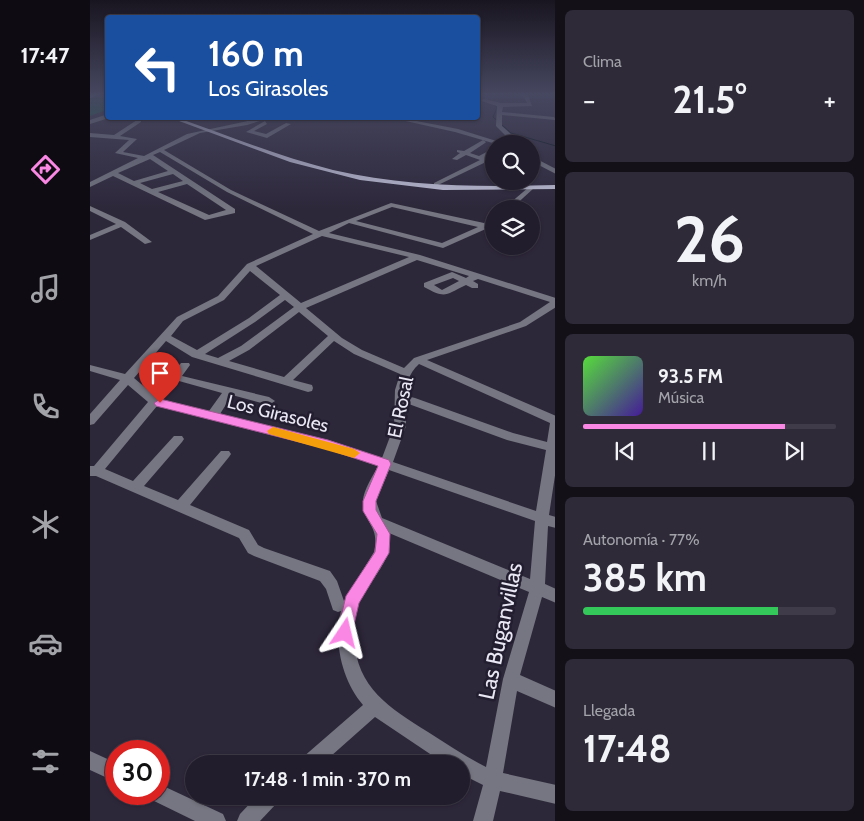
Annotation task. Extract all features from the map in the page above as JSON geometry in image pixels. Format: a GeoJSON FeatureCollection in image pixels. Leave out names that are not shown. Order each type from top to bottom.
{"type":"FeatureCollection","features":[{"type":"Feature","properties":{"kind":"main road"},"geometry":{"type":"LineString","coordinates":[[221,132],[305,164],[361,178],[450,188],[485,188]]}},
{"type":"Feature","properties":{"kind":"main road"},"geometry":{"type":"LineString","coordinates":[[222,132],[335,170],[388,180],[477,186],[555,186]]}},
{"type":"Feature","properties":{"kind":"main road"},"geometry":{"type":"LineString","coordinates":[[540,187],[555,186]]}},
{"type":"Feature","properties":{"kind":"street"},"geometry":{"type":"LineString","coordinates":[[115,137],[122,132]]}},
{"type":"Feature","properties":{"kind":"street"},"geometry":{"type":"LineString","coordinates":[[90,185],[179,140],[198,132]]}},
{"type":"Feature","properties":{"kind":"street"},"geometry":{"type":"LineString","coordinates":[[250,132],[267,136]]}},
{"type":"Feature","properties":{"kind":"street"},"geometry":{"type":"LineString","coordinates":[[260,141],[273,132]]}},
{"type":"Feature","properties":{"kind":"street"},"geometry":{"type":"LineString","coordinates":[[458,132],[485,139]]}},
{"type":"Feature","properties":{"kind":"street"},"geometry":{"type":"LineString","coordinates":[[90,135],[135,139],[118,153],[148,157],[232,211],[208,218],[114,174]]}},
{"type":"Feature","properties":{"kind":"street"},"geometry":{"type":"LineString","coordinates":[[455,159],[462,152],[483,142]]}},
{"type":"Feature","properties":{"kind":"street"},"geometry":{"type":"LineString","coordinates":[[160,150],[229,191],[320,234],[418,257],[555,302]]}},
{"type":"Feature","properties":{"kind":"street"},"geometry":{"type":"LineString","coordinates":[[436,184],[486,160],[462,152]]}},
{"type":"Feature","properties":{"kind":"street"},"geometry":{"type":"LineString","coordinates":[[466,163],[485,154]]}},
{"type":"Feature","properties":{"kind":"street"},"geometry":{"type":"LineString","coordinates":[[540,163],[555,172]]}},
{"type":"Feature","properties":{"kind":"street"},"geometry":{"type":"LineString","coordinates":[[134,183],[173,172]]}},
{"type":"Feature","properties":{"kind":"street"},"geometry":{"type":"LineString","coordinates":[[152,192],[187,182]]}},
{"type":"Feature","properties":{"kind":"street"},"geometry":{"type":"LineString","coordinates":[[517,200],[529,190]]}},
{"type":"Feature","properties":{"kind":"street"},"geometry":{"type":"LineString","coordinates":[[90,421],[180,319],[221,298],[250,266],[348,221],[391,205],[485,226]]}},
{"type":"Feature","properties":{"kind":"street"},"geometry":{"type":"LineString","coordinates":[[90,208],[122,224],[148,242]]}},
{"type":"Feature","properties":{"kind":"street"},"geometry":{"type":"LineString","coordinates":[[348,221],[442,246],[485,226]]}},
{"type":"Feature","properties":{"kind":"street"},"geometry":{"type":"LineString","coordinates":[[90,238],[122,224]]}},
{"type":"Feature","properties":{"kind":"street"},"geometry":{"type":"LineString","coordinates":[[219,362],[246,348],[300,307],[418,257]]}},
{"type":"Feature","properties":{"kind":"street"},"geometry":{"type":"LineString","coordinates":[[250,266],[334,335],[358,352],[405,372]]}},
{"type":"Feature","properties":{"kind":"street"},"geometry":{"type":"LineString","coordinates":[[475,286],[466,282],[476,276]]}},
{"type":"Feature","properties":{"kind":"street"},"geometry":{"type":"LineString","coordinates":[[196,354],[252,320],[286,295]]}},
{"type":"Feature","properties":{"kind":"street","name":"El Rosal"},"geometry":{"type":"LineString","coordinates":[[375,706],[360,685],[350,659],[345,633],[352,601],[382,553],[384,534],[370,511],[369,501],[400,426],[400,399],[405,372],[418,360],[524,324],[555,302]]}},
{"type":"Feature","properties":{"kind":"street"},"geometry":{"type":"LineString","coordinates":[[285,382],[334,335]]}},
{"type":"Feature","properties":{"kind":"street"},"geometry":{"type":"LineString","coordinates":[[164,336],[196,354],[308,388]]}},
{"type":"Feature","properties":{"kind":"street"},"geometry":{"type":"LineString","coordinates":[[418,360],[555,426]]}},
{"type":"Feature","properties":{"kind":"street"},"geometry":{"type":"LineString","coordinates":[[185,365],[157,402],[93,471],[244,534],[253,549],[259,552],[325,576],[332,586],[338,605]]}},
{"type":"Feature","properties":{"kind":"street"},"geometry":{"type":"LineString","coordinates":[[90,369],[127,378],[157,402]]}},
{"type":"Feature","properties":{"kind":"street"},"geometry":{"type":"LineString","coordinates":[[183,379],[269,400]]}},
{"type":"Feature","properties":{"kind":"street"},"geometry":{"type":"LineString","coordinates":[[212,416],[229,391]]}},
{"type":"Feature","properties":{"kind":"street"},"geometry":{"type":"LineString","coordinates":[[411,401],[511,437],[550,447]]}},
{"type":"Feature","properties":{"kind":"street","name":"Los Girasoles"},"geometry":{"type":"LineString","coordinates":[[157,402],[328,444],[549,521]]}},
{"type":"Feature","properties":{"kind":"street","name":"Las Buganvillas"},"geometry":{"type":"LineString","coordinates":[[483,821],[494,780],[512,679],[537,588],[549,521],[550,447],[555,426]]}},
{"type":"Feature","properties":{"kind":"street"},"geometry":{"type":"LineString","coordinates":[[135,488],[178,439]]}},
{"type":"Feature","properties":{"kind":"street"},"geometry":{"type":"LineString","coordinates":[[180,507],[225,454]]}},
{"type":"Feature","properties":{"kind":"street"},"geometry":{"type":"LineString","coordinates":[[376,521],[555,596]]}},
{"type":"Feature","properties":{"kind":"street"},"geometry":{"type":"LineString","coordinates":[[512,679],[555,700]]}},
{"type":"Feature","properties":{"kind":"street"},"geometry":{"type":"LineString","coordinates":[[318,755],[375,706],[448,755]]}},
{"type":"Feature","properties":{"kind":"street"},"geometry":{"type":"LineString","coordinates":[[90,760],[105,768]]}},
{"type":"Feature","properties":{"kind":"street"},"geometry":{"type":"LineString","coordinates":[[470,768],[494,780],[555,795]]}},
{"type":"Feature","properties":{"kind":"street"},"geometry":{"type":"LineString","coordinates":[[170,798],[216,821]]}},
{"type":"Feature","properties":{"kind":"street"},"geometry":{"type":"LineString","coordinates":[[247,821],[262,805]]}},
{"type":"Feature","properties":{"kind":"waterway"},"geometry":{"type":"LineString","coordinates":[[510,132],[555,146]]}},
{"type":"Feature","properties":{"kind":"slow traffic"},"geometry":{"type":"LineString","coordinates":[[273,431],[328,444],[354,453]]}},
{"type":"Feature","properties":{"kind":"route"},"geometry":{"type":"LineString","coordinates":[[160,403],[328,444],[385,464],[369,501],[370,511],[384,534],[382,553],[352,601],[345,633]]}}]}
